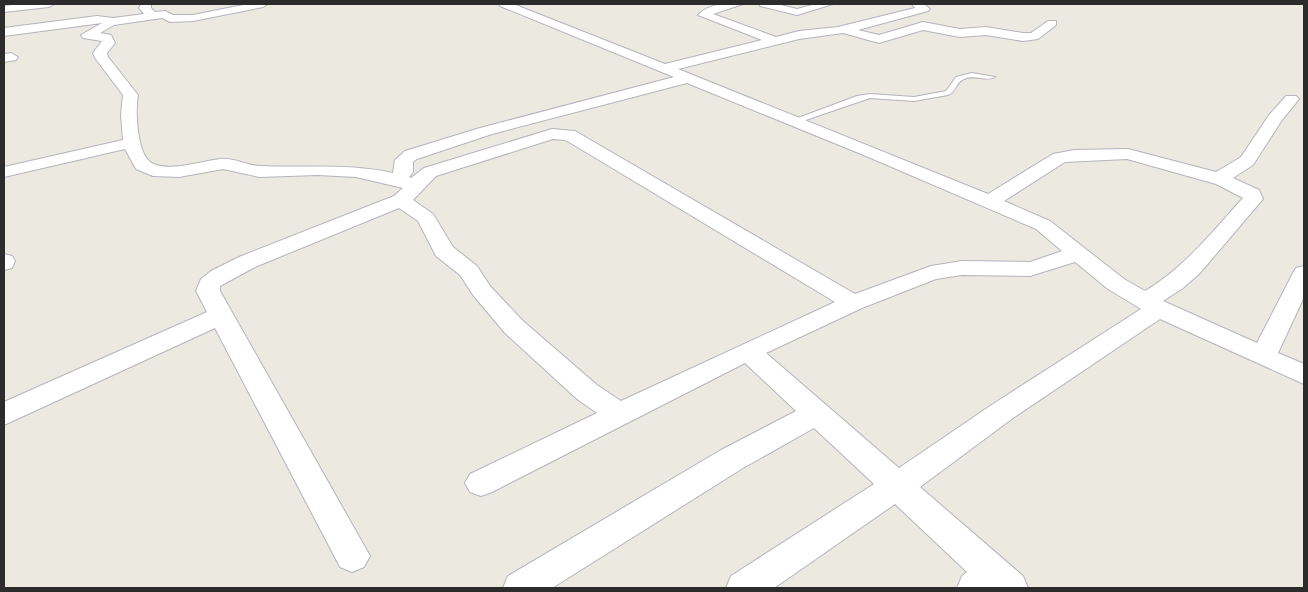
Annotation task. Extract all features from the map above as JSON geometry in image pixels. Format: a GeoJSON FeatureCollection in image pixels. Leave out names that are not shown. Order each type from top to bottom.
{"type":"FeatureCollection","features":[{"type":"Feature","properties":{"kind":"street"},"geometry":{"type":"LineString","coordinates":[[4,10],[49,4]]}},
{"type":"Feature","properties":{"kind":"street"},"geometry":{"type":"LineString","coordinates":[[147,4],[145,8],[152,16]]}},
{"type":"Feature","properties":{"kind":"street"},"geometry":{"type":"LineString","coordinates":[[263,4],[188,19],[170,19],[166,14],[110,22],[87,34],[107,38],[109,43],[100,53],[102,58],[131,95],[128,115],[131,143],[135,156],[150,170],[161,173],[232,164],[260,172],[342,170],[374,173],[404,188],[426,218],[444,251],[469,271],[480,290],[514,327],[587,392],[619,414]]}},
{"type":"Feature","properties":{"kind":"street"},"geometry":{"type":"LineString","coordinates":[[504,4],[991,201],[1043,226],[1116,284],[1152,306],[1304,375]]}},
{"type":"Feature","properties":{"kind":"street"},"geometry":{"type":"LineString","coordinates":[[738,4],[713,10],[704,15],[776,41]]}},
{"type":"Feature","properties":{"kind":"street"},"geometry":{"type":"LineString","coordinates":[[764,4],[797,12],[828,4]]}},
{"type":"Feature","properties":{"kind":"street"},"geometry":{"type":"LineString","coordinates":[[665,68],[810,33],[844,29],[924,9],[917,4]]}},
{"type":"Feature","properties":{"kind":"street"},"geometry":{"type":"LineString","coordinates":[[4,32],[103,18],[110,22]]}},
{"type":"Feature","properties":{"kind":"street"},"geometry":{"type":"LineString","coordinates":[[844,29],[879,39],[923,26],[960,33],[986,31],[1023,37],[1034,36],[1052,23]]}},
{"type":"Feature","properties":{"kind":"street"},"geometry":{"type":"LineString","coordinates":[[404,188],[404,160],[411,155],[495,129],[688,78]]}},
{"type":"Feature","properties":{"kind":"street"},"geometry":{"type":"LineString","coordinates":[[1223,180],[1221,177],[1226,172],[1247,162],[1275,118],[1291,100]]}},
{"type":"Feature","properties":{"kind":"street"},"geometry":{"type":"LineString","coordinates":[[352,556],[208,291],[209,284],[219,276],[404,188],[430,172],[552,134],[569,135],[853,304]]}},
{"type":"Feature","properties":{"kind":"street"},"geometry":{"type":"LineString","coordinates":[[4,172],[131,143]]}},
{"type":"Feature","properties":{"kind":"street"},"geometry":{"type":"LineString","coordinates":[[744,588],[897,486],[1152,306],[1192,268],[1253,199],[1252,194],[1223,180],[1128,154],[1074,155],[1059,158],[991,201]]}},
{"type":"Feature","properties":{"kind":"street"},"geometry":{"type":"LineString","coordinates":[[481,483],[748,351],[853,304],[931,273],[962,268],[1030,269],[1078,253]]}},
{"type":"Feature","properties":{"kind":"street"},"geometry":{"type":"LineString","coordinates":[[1263,357],[1304,273]]}},
{"type":"Feature","properties":{"kind":"street"},"geometry":{"type":"LineString","coordinates":[[4,414],[220,316]]}},
{"type":"Feature","properties":{"kind":"street"},"geometry":{"type":"LineString","coordinates":[[748,351],[897,486],[993,584]]}},
{"type":"Feature","properties":{"kind":"street"},"geometry":{"type":"LineString","coordinates":[[521,588],[732,459],[816,414]]}},
{"type":"Feature","properties":{"kind":"lane"},"geometry":{"type":"LineString","coordinates":[[794,121],[860,98],[933,97],[948,93],[955,82],[963,76],[992,77]]}}]}
